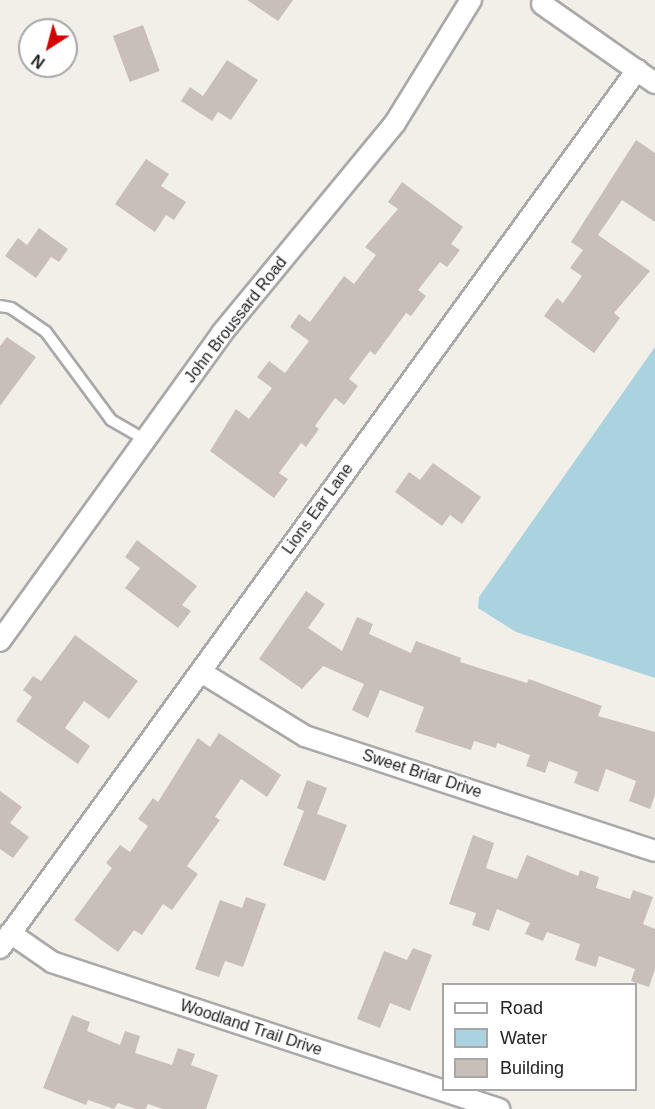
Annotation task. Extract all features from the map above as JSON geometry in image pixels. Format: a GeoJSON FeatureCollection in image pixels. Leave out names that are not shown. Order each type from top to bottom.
{"type":"FeatureCollection","features":[{"type":"Feature","properties":{"kind":"street","name":"John Broussard Road"},"geometry":{"type":"LineString","coordinates":[[0,641],[222,333],[395,123],[471,0]]}},
{"type":"Feature","properties":{"kind":"street"},"geometry":{"type":"LineString","coordinates":[[542,4],[655,83]]}},
{"type":"Feature","properties":{"kind":"street","name":"Lions Ear Lane"},"geometry":{"type":"LineString","coordinates":[[5,941],[637,70]]}},
{"type":"Feature","properties":{"kind":"street","name":"Sweet Briar Drive"},"geometry":{"type":"LineString","coordinates":[[201,672],[305,736],[655,851]]}},
{"type":"Feature","properties":{"kind":"street","name":"Woodland Trail Drive"},"geometry":{"type":"LineString","coordinates":[[5,941],[52,962],[442,1090]]}},
{"type":"Feature","properties":{"kind":"street","name":"Woodland Trail Drive"},"geometry":{"type":"LineString","coordinates":[[444,1091],[499,1109]]}},
{"type":"Feature","properties":{"kind":"lane"},"geometry":{"type":"LineString","coordinates":[[0,306],[11,308],[46,332],[111,420],[145,440]]}},
{"type":"Feature","properties":{"kind":"water"},"geometry":{"type":"Polygon","coordinates":[[[655,347],[655,678],[516,632],[478,608],[479,597],[655,347]]]}},
{"type":"Feature","properties":{"kind":"building"},"geometry":{"type":"Polygon","coordinates":[[[247,0],[293,0],[278,21],[247,0]]]}},
{"type":"Feature","properties":{"kind":"building"},"geometry":{"type":"Polygon","coordinates":[[[143,25],[160,71],[130,82],[113,36],[143,25]]]}},
{"type":"Feature","properties":{"kind":"building"},"geometry":{"type":"Polygon","coordinates":[[[227,60],[258,80],[231,120],[218,112],[212,121],[181,101],[190,87],[203,96],[227,60]]]}},
{"type":"Feature","properties":{"kind":"building"},"geometry":{"type":"Polygon","coordinates":[[[636,140],[655,153],[655,222],[622,200],[598,235],[650,271],[614,313],[620,318],[594,353],[544,316],[557,298],[563,303],[582,276],[570,268],[583,250],[571,242],[636,140]]]}},
{"type":"Feature","properties":{"kind":"building"},"geometry":{"type":"Polygon","coordinates":[[[146,159],[169,174],[161,186],[186,202],[174,220],[166,215],[155,232],[115,204],[146,159]]]}},
{"type":"Feature","properties":{"kind":"building"},"geometry":{"type":"Polygon","coordinates":[[[402,182],[463,227],[451,244],[460,250],[447,267],[440,262],[418,290],[426,296],[411,316],[406,313],[375,355],[370,351],[349,379],[358,386],[344,405],[335,398],[315,426],[319,429],[306,447],[301,443],[279,473],[288,479],[274,498],[210,451],[236,409],[249,419],[272,388],[257,377],[269,361],[285,373],[309,341],[290,327],[299,314],[310,322],[344,276],[354,284],[376,255],[365,247],[398,209],[388,202],[402,182]]]}},
{"type":"Feature","properties":{"kind":"building"},"geometry":{"type":"Polygon","coordinates":[[[39,228],[68,249],[59,262],[51,257],[36,278],[5,256],[18,238],[27,245],[39,228]]]}},
{"type":"Feature","properties":{"kind":"building"},"geometry":{"type":"Polygon","coordinates":[[[7,337],[36,357],[0,406],[0,346],[7,337]]]}},
{"type":"Feature","properties":{"kind":"building"},"geometry":{"type":"Polygon","coordinates":[[[433,463],[481,497],[462,524],[450,515],[442,526],[395,492],[409,472],[420,480],[433,463]]]}},
{"type":"Feature","properties":{"kind":"building"},"geometry":{"type":"Polygon","coordinates":[[[137,540],[197,586],[182,605],[191,611],[178,628],[125,588],[140,568],[125,557],[137,540]]]}},
{"type":"Feature","properties":{"kind":"building"},"geometry":{"type":"Polygon","coordinates":[[[306,591],[325,604],[308,628],[342,651],[357,617],[373,624],[369,634],[411,653],[416,641],[461,658],[460,662],[527,683],[529,679],[602,706],[598,716],[655,732],[655,795],[650,809],[629,801],[636,781],[606,769],[598,792],[574,783],[578,772],[549,761],[545,773],[526,766],[530,755],[497,743],[496,748],[474,741],[471,750],[415,732],[424,707],[380,690],[368,718],[352,710],[364,684],[323,666],[302,689],[259,659],[306,591]]]}},
{"type":"Feature","properties":{"kind":"building"},"geometry":{"type":"Polygon","coordinates":[[[75,635],[138,681],[109,719],[84,701],[65,728],[90,746],[78,764],[16,721],[32,697],[23,690],[33,676],[41,681],[75,635]]]}},
{"type":"Feature","properties":{"kind":"building"},"geometry":{"type":"Polygon","coordinates":[[[219,733],[281,775],[267,797],[241,779],[215,817],[220,820],[187,866],[198,874],[172,910],[163,904],[142,935],[134,930],[118,952],[74,920],[112,868],[106,863],[120,845],[130,852],[148,826],[138,819],[153,798],[158,802],[198,738],[210,747],[219,733]]]}},
{"type":"Feature","properties":{"kind":"building"},"geometry":{"type":"Polygon","coordinates":[[[307,780],[327,788],[317,814],[347,825],[325,881],[283,865],[304,811],[297,808],[307,780]]]}},
{"type":"Feature","properties":{"kind":"building"},"geometry":{"type":"Polygon","coordinates":[[[0,791],[22,807],[10,823],[29,837],[13,858],[0,849],[0,791]]]}},
{"type":"Feature","properties":{"kind":"building"},"geometry":{"type":"Polygon","coordinates":[[[473,835],[494,843],[486,868],[517,879],[527,855],[578,876],[580,870],[599,877],[596,888],[630,899],[633,890],[653,897],[643,924],[655,929],[655,969],[649,987],[631,981],[635,969],[599,956],[596,967],[575,960],[580,944],[547,932],[543,941],[525,934],[530,923],[497,909],[489,931],[472,925],[476,913],[449,904],[473,835]]]}},
{"type":"Feature","properties":{"kind":"building"},"geometry":{"type":"Polygon","coordinates":[[[246,897],[266,904],[243,967],[225,961],[219,977],[195,969],[220,900],[242,908],[246,897]]]}},
{"type":"Feature","properties":{"kind":"building"},"geometry":{"type":"Polygon","coordinates":[[[413,948],[432,955],[410,1011],[390,1003],[380,1028],[357,1019],[384,951],[407,960],[413,948]]]}},
{"type":"Feature","properties":{"kind":"building"},"geometry":{"type":"Polygon","coordinates":[[[72,1015],[90,1022],[87,1031],[120,1045],[125,1031],[140,1036],[135,1053],[172,1065],[178,1048],[195,1054],[191,1065],[218,1075],[206,1109],[163,1109],[148,1104],[146,1109],[136,1109],[118,1103],[114,1109],[88,1100],[86,1105],[43,1088],[72,1015]]]}}]}
